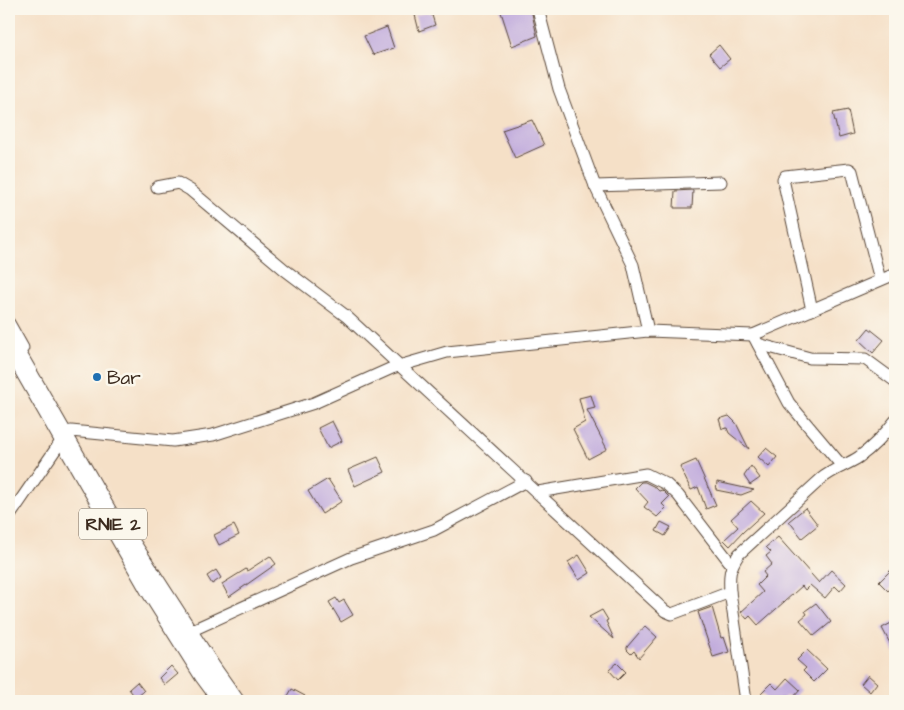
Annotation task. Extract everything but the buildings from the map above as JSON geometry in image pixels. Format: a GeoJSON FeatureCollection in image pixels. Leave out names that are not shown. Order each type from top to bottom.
{"type":"FeatureCollection","features":[{"type":"Feature","properties":{"kind":"highway","name":"RNIE 2"},"geometry":{"type":"LineString","coordinates":[[9,342],[68,434],[150,590],[186,634],[204,674],[224,701]]}},
{"type":"Feature","properties":{"kind":"street"},"geometry":{"type":"LineString","coordinates":[[538,9],[559,89],[595,186],[633,265],[648,331]]}},
{"type":"Feature","properties":{"kind":"street"},"geometry":{"type":"LineString","coordinates":[[812,310],[782,179],[785,176],[849,169],[852,171],[880,280]]}},
{"type":"Feature","properties":{"kind":"street"},"geometry":{"type":"LineString","coordinates":[[595,186],[721,182]]}},
{"type":"Feature","properties":{"kind":"street"},"geometry":{"type":"LineString","coordinates":[[158,187],[178,183],[190,190],[285,270],[346,316],[665,611],[672,614],[730,592]]}},
{"type":"Feature","properties":{"kind":"street"},"geometry":{"type":"LineString","coordinates":[[756,340],[812,310],[895,274]]}},
{"type":"Feature","properties":{"kind":"street"},"geometry":{"type":"LineString","coordinates":[[9,323],[68,434]]}},
{"type":"Feature","properties":{"kind":"street"},"geometry":{"type":"LineString","coordinates":[[68,434],[173,441],[213,435],[314,403],[400,366],[447,352],[648,331],[756,340],[810,358],[865,359],[895,380]]}},
{"type":"Feature","properties":{"kind":"street"},"geometry":{"type":"LineString","coordinates":[[756,340],[789,403],[842,466]]}},
{"type":"Feature","properties":{"kind":"street"},"geometry":{"type":"LineString","coordinates":[[746,701],[730,592],[729,574],[732,564],[739,554],[830,471],[859,457],[882,438],[895,420]]}},
{"type":"Feature","properties":{"kind":"street"},"geometry":{"type":"LineString","coordinates":[[9,517],[68,434]]}},
{"type":"Feature","properties":{"kind":"street"},"geometry":{"type":"LineString","coordinates":[[538,492],[646,474],[666,484],[678,495],[732,564]]}},
{"type":"Feature","properties":{"kind":"street"},"geometry":{"type":"LineString","coordinates":[[239,701],[186,634],[351,558],[434,530],[526,481]]}},
{"type":"Feature","properties":{"kind":"place","name":"Bar"},"geometry":{"type":"Point","coordinates":[97,377]}}]}
